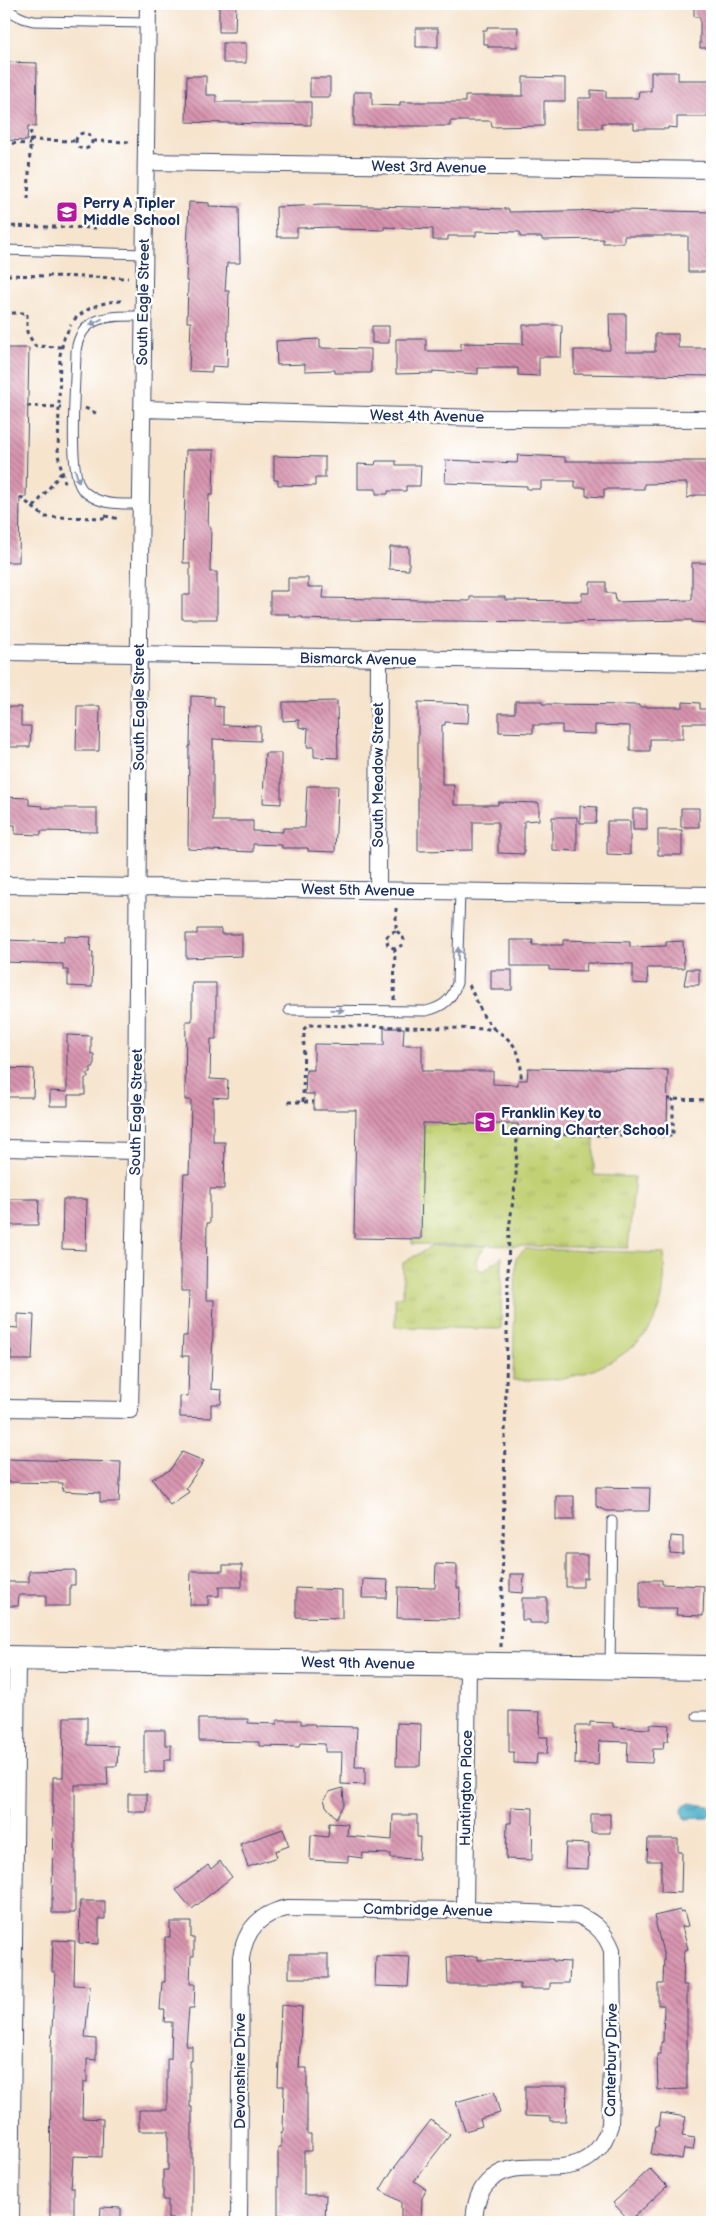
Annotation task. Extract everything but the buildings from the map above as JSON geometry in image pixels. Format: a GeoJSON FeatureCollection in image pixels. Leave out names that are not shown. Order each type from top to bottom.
{"type":"FeatureCollection","features":[{"type":"Feature","properties":{"kind":"main road","name":"West 9th Avenue"},"geometry":{"type":"LineString","coordinates":[[10,1658],[712,1668]]}},
{"type":"Feature","properties":{"kind":"street","name":"South Eagle Street"},"geometry":{"type":"LineString","coordinates":[[4,1408],[130,1410],[136,1151],[139,887],[138,655],[148,4]]}},
{"type":"Feature","properties":{"kind":"street","name":"West 3rd Avenue"},"geometry":{"type":"LineString","coordinates":[[146,162],[712,170]]}},
{"type":"Feature","properties":{"kind":"street","name":"West 4th Avenue"},"geometry":{"type":"LineString","coordinates":[[142,409],[483,418],[712,419]]}},
{"type":"Feature","properties":{"kind":"street","name":"Bismarck Avenue"},"geometry":{"type":"LineString","coordinates":[[4,652],[712,663]]}},
{"type":"Feature","properties":{"kind":"street","name":"South Meadow Street"},"geometry":{"type":"LineString","coordinates":[[378,890],[379,659]]}},
{"type":"Feature","properties":{"kind":"street","name":"West 5th Avenue"},"geometry":{"type":"LineString","coordinates":[[4,885],[712,895]]}},
{"type":"Feature","properties":{"kind":"street"},"geometry":{"type":"LineString","coordinates":[[4,1148],[136,1151]]}},
{"type":"Feature","properties":{"kind":"street"},"geometry":{"type":"LineString","coordinates":[[10,1658],[9,1957],[11,2222]]}},
{"type":"Feature","properties":{"kind":"street","name":"Huntington Place"},"geometry":{"type":"LineString","coordinates":[[465,1910],[468,1665]]}},
{"type":"Feature","properties":{"kind":"street","name":"Cambridge Avenue"},"geometry":{"type":"LineString","coordinates":[[255,1923],[274,1911],[287,1908],[465,1910],[565,1913],[578,1915],[590,1920],[600,1928]]}},
{"type":"Feature","properties":{"kind":"street","name":"Devonshire Drive"},"geometry":{"type":"LineString","coordinates":[[239,2222],[241,1958],[242,1945],[255,1923]]}},
{"type":"Feature","properties":{"kind":"street","name":"Canterbury Drive"},"geometry":{"type":"LineString","coordinates":[[474,2222],[478,2198],[492,2178],[503,2171],[515,2167],[567,2166],[579,2163],[590,2157],[600,2148],[606,2137],[610,2116],[613,1962],[607,1938],[600,1928]]}},
{"type":"Feature","properties":{"kind":"lane"},"geometry":{"type":"LineString","coordinates":[[6,4],[8,8],[22,19],[34,21],[147,23]]}},
{"type":"Feature","properties":{"kind":"lane"},"geometry":{"type":"LineString","coordinates":[[6,250],[144,254]]}},
{"type":"Feature","properties":{"kind":"lane"},"geometry":{"type":"LineString","coordinates":[[140,504],[114,505],[104,502],[84,490],[76,478],[74,452],[76,351],[80,336],[90,324],[110,316],[143,316]]}},
{"type":"Feature","properties":{"kind":"lane"},"geometry":{"type":"LineString","coordinates":[[289,1010],[426,1011],[437,1009],[448,1002],[454,993],[457,983],[460,892]]}},
{"type":"Feature","properties":{"kind":"lane"},"geometry":{"type":"LineString","coordinates":[[610,1667],[612,1521]]}},
{"type":"Feature","properties":{"kind":"lane"},"geometry":{"type":"LineString","coordinates":[[697,1716],[712,1716]]}},
{"type":"Feature","properties":{"kind":"path"},"geometry":{"type":"LineString","coordinates":[[28,199],[31,126]]}},
{"type":"Feature","properties":{"kind":"path"},"geometry":{"type":"LineString","coordinates":[[86,133],[91,136],[93,141],[89,148],[84,150],[80,148],[76,141],[78,136],[86,133]]}},
{"type":"Feature","properties":{"kind":"path"},"geometry":{"type":"LineString","coordinates":[[4,144],[76,141]]}},
{"type":"Feature","properties":{"kind":"path"},"geometry":{"type":"LineString","coordinates":[[4,226],[98,228]]}},
{"type":"Feature","properties":{"kind":"path"},"geometry":{"type":"LineString","coordinates":[[4,338],[6,250]]}},
{"type":"Feature","properties":{"kind":"path"},"geometry":{"type":"LineString","coordinates":[[6,275],[143,278]]}},
{"type":"Feature","properties":{"kind":"path"},"geometry":{"type":"LineString","coordinates":[[4,312],[27,313],[27,332],[35,346],[61,347]]}},
{"type":"Feature","properties":{"kind":"path"},"geometry":{"type":"LineString","coordinates":[[34,508],[61,473]]}},
{"type":"Feature","properties":{"kind":"path"},"geometry":{"type":"LineString","coordinates":[[20,496],[44,517],[111,518]]}},
{"type":"Feature","properties":{"kind":"path"},"geometry":{"type":"LineString","coordinates":[[396,891],[396,931]]}},
{"type":"Feature","properties":{"kind":"path"},"geometry":{"type":"LineString","coordinates":[[396,931],[402,935],[404,940],[402,945],[395,948],[388,945],[386,938],[390,933],[396,931]]}},
{"type":"Feature","properties":{"kind":"path"},"geometry":{"type":"LineString","coordinates":[[394,1027],[395,948]]}},
{"type":"Feature","properties":{"kind":"path"},"geometry":{"type":"LineString","coordinates":[[469,985],[484,1017],[494,1029],[505,1036],[517,1049],[522,1063],[522,1080]]}},
{"type":"Feature","properties":{"kind":"path"},"geometry":{"type":"LineString","coordinates":[[303,1102],[305,1027],[494,1029]]}},
{"type":"Feature","properties":{"kind":"path"},"geometry":{"type":"LineString","coordinates":[[667,1099],[712,1100]]}},
{"type":"Feature","properties":{"kind":"path"},"geometry":{"type":"LineString","coordinates":[[500,1665],[509,1229],[516,1178],[517,1134],[673,1136],[673,1099]]}},
{"type":"Feature","properties":{"kind":"path"},"geometry":{"type":"LineString","coordinates":[[288,1102],[314,1102]]}},
{"type":"Feature","properties":{"kind":"green space"},"geometry":{"type":"Polygon","coordinates":[[[423,1123],[478,1124],[479,1128],[493,1129],[493,1124],[518,1124],[518,1130],[594,1130],[594,1175],[635,1177],[628,1248],[412,1244],[412,1239],[421,1239],[423,1123]]]}},
{"type":"Feature","properties":{"kind":"green space"},"geometry":{"type":"Polygon","coordinates":[[[432,1246],[487,1246],[476,1260],[481,1271],[485,1270],[502,1256],[501,1329],[395,1327],[395,1297],[403,1297],[403,1263],[432,1246]]]}},
{"type":"Feature","properties":{"kind":"green space"},"geometry":{"type":"Polygon","coordinates":[[[525,1249],[664,1253],[662,1296],[654,1321],[638,1342],[627,1351],[589,1372],[557,1379],[513,1380],[516,1258],[525,1249]]]}},
{"type":"Feature","properties":{"kind":"water"},"geometry":{"type":"Polygon","coordinates":[[[690,1803],[709,1806],[710,1815],[706,1818],[685,1819],[682,1810],[690,1803]]]}},
{"type":"Feature","properties":{"kind":"place","name":"Perry A Tipler Middle School"},"geometry":{"type":"Point","coordinates":[67,212]}},
{"type":"Feature","properties":{"kind":"place","name":"Franklin Key to Learning Charter School"},"geometry":{"type":"Point","coordinates":[485,1122]}}]}
